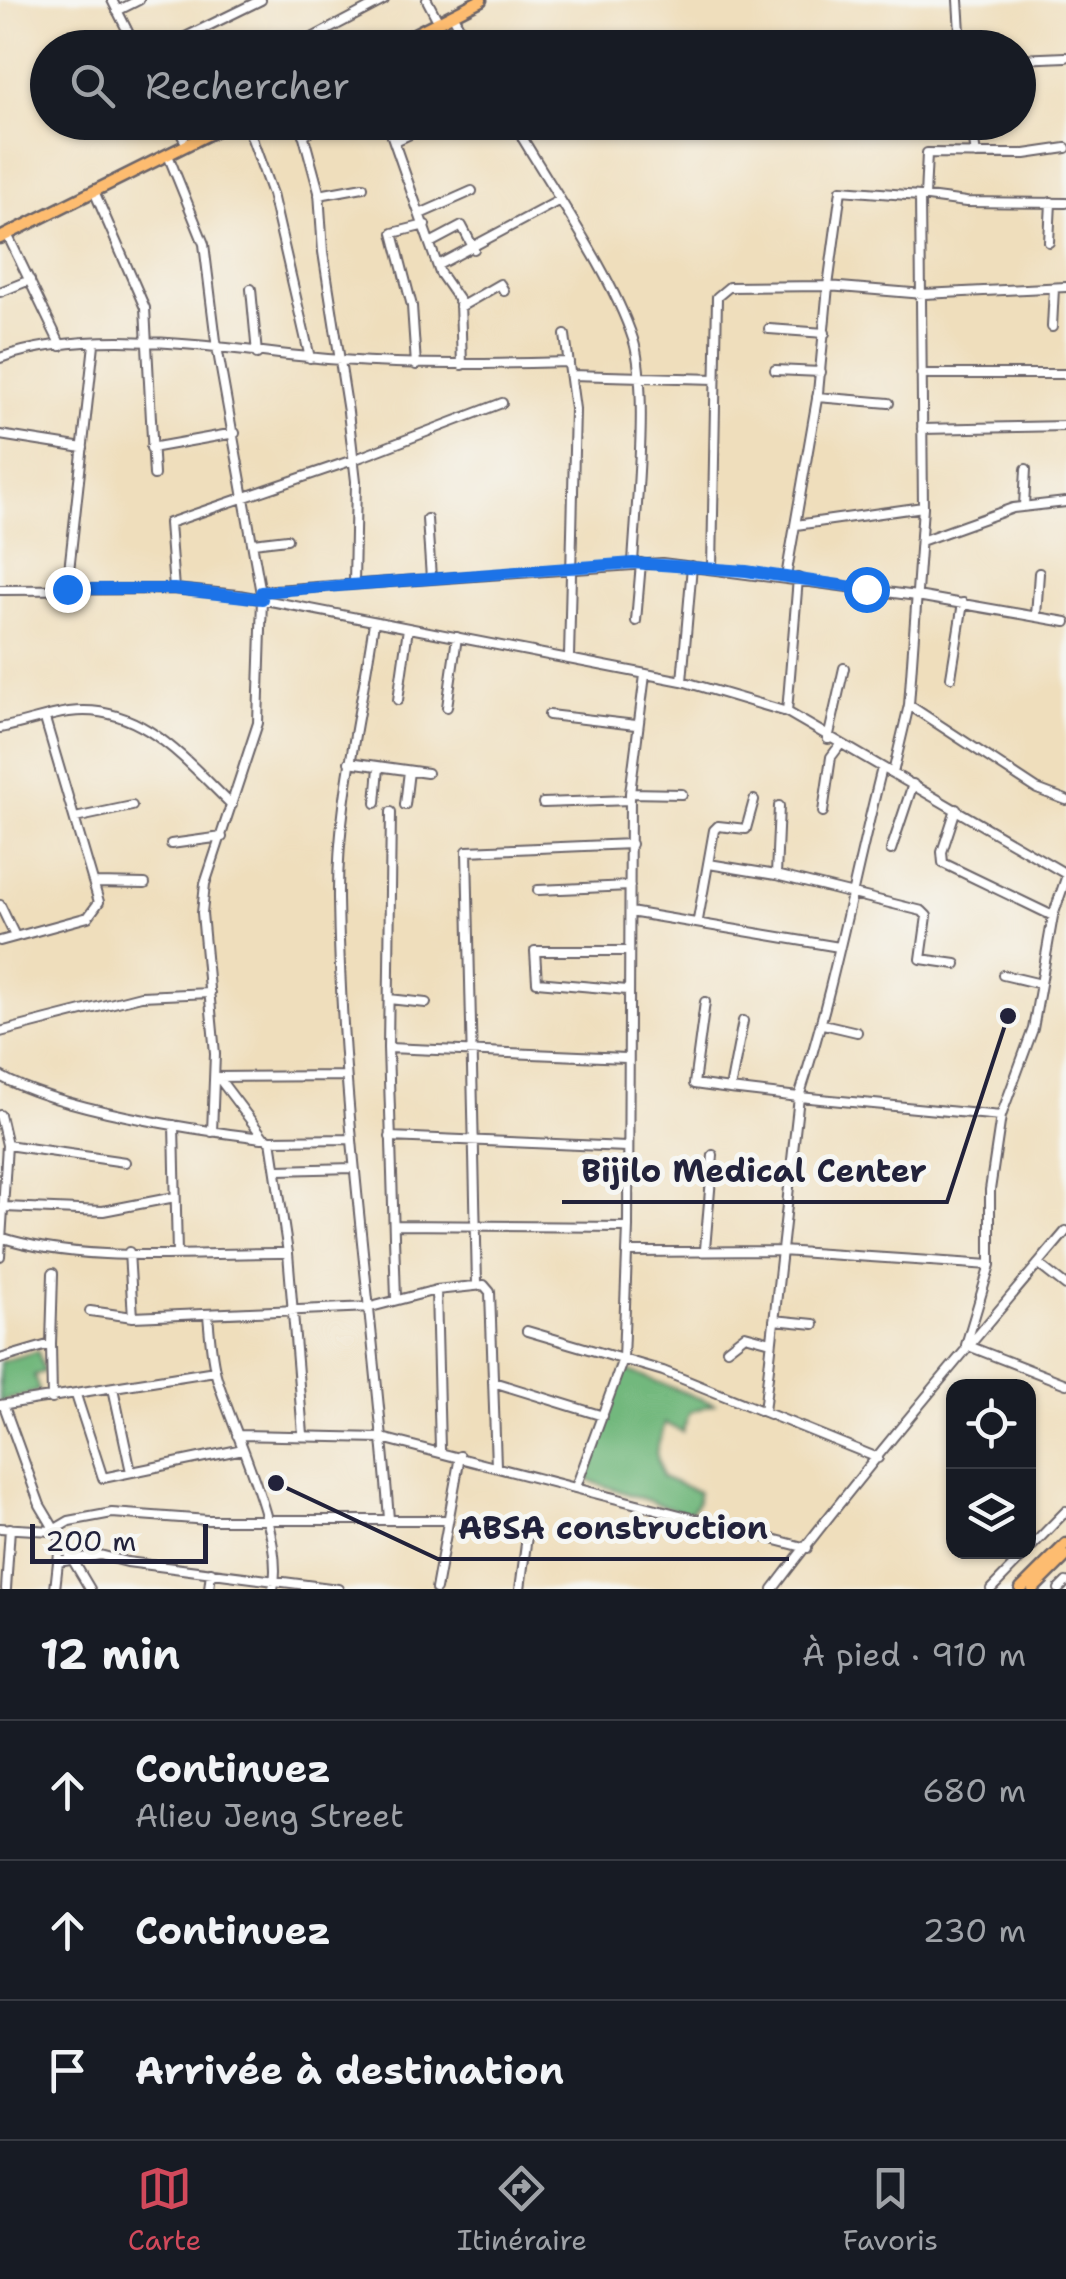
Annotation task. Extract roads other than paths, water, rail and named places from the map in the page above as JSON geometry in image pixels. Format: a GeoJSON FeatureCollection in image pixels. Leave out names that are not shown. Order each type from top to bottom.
{"type":"FeatureCollection","features":[{"type":"Feature","properties":{"kind":"main road"},"geometry":{"type":"LineString","coordinates":[[421,30],[481,0]]}},
{"type":"Feature","properties":{"kind":"main road"},"geometry":{"type":"LineString","coordinates":[[4,236],[197,140]]}},
{"type":"Feature","properties":{"kind":"main road"},"geometry":{"type":"LineString","coordinates":[[1021,1589],[1066,1544]]}},
{"type":"Feature","properties":{"kind":"main road"},"geometry":{"type":"LineString","coordinates":[[1033,1589],[1066,1556]]}},
{"type":"Feature","properties":{"kind":"street"},"geometry":{"type":"LineString","coordinates":[[112,0],[127,30]]}},
{"type":"Feature","properties":{"kind":"street"},"geometry":{"type":"LineString","coordinates":[[116,10],[138,0]]}},
{"type":"Feature","properties":{"kind":"street"},"geometry":{"type":"LineString","coordinates":[[200,30],[261,0]]}},
{"type":"Feature","properties":{"kind":"street"},"geometry":{"type":"LineString","coordinates":[[321,30],[364,4],[384,0]]}},
{"type":"Feature","properties":{"kind":"street"},"geometry":{"type":"LineString","coordinates":[[426,0],[438,21]]}},
{"type":"Feature","properties":{"kind":"street"},"geometry":{"type":"LineString","coordinates":[[960,30],[958,0],[969,0]]}},
{"type":"Feature","properties":{"kind":"street"},"geometry":{"type":"LineString","coordinates":[[452,14],[461,30]]}},
{"type":"Feature","properties":{"kind":"street"},"geometry":{"type":"LineString","coordinates":[[1036,58],[1066,57]]}},
{"type":"Feature","properties":{"kind":"street"},"geometry":{"type":"LineString","coordinates":[[184,140],[187,145]]}},
{"type":"Feature","properties":{"kind":"street"},"geometry":{"type":"LineString","coordinates":[[252,140],[272,194],[310,358]]}},
{"type":"Feature","properties":{"kind":"street"},"geometry":{"type":"LineString","coordinates":[[304,140],[320,195],[354,460],[354,584]]}},
{"type":"Feature","properties":{"kind":"street"},"geometry":{"type":"LineString","coordinates":[[523,140],[616,301],[634,342],[636,620]]}},
{"type":"Feature","properties":{"kind":"street"},"geometry":{"type":"LineString","coordinates":[[974,140],[976,154]]}},
{"type":"Feature","properties":{"kind":"street"},"geometry":{"type":"LineString","coordinates":[[395,141],[438,265],[460,306],[462,365]]}},
{"type":"Feature","properties":{"kind":"street"},"geometry":{"type":"LineString","coordinates":[[894,773],[909,705],[923,508],[924,294],[919,288],[927,153],[1066,148]]}},
{"type":"Feature","properties":{"kind":"street"},"geometry":{"type":"LineString","coordinates":[[168,155],[204,244],[262,595],[258,724],[205,884],[202,912],[216,1077],[212,1132]]}},
{"type":"Feature","properties":{"kind":"street"},"geometry":{"type":"LineString","coordinates":[[320,195],[363,186]]}},
{"type":"Feature","properties":{"kind":"street"},"geometry":{"type":"LineString","coordinates":[[786,577],[821,372],[840,190],[1066,203]]}},
{"type":"Feature","properties":{"kind":"street"},"geometry":{"type":"LineString","coordinates":[[94,191],[141,290],[150,343],[154,476]]}},
{"type":"Feature","properties":{"kind":"street"},"geometry":{"type":"LineString","coordinates":[[420,214],[472,191]]}},
{"type":"Feature","properties":{"kind":"street"},"geometry":{"type":"LineString","coordinates":[[438,265],[558,201]]}},
{"type":"Feature","properties":{"kind":"street"},"geometry":{"type":"LineString","coordinates":[[1049,242],[1050,202]]}},
{"type":"Feature","properties":{"kind":"street"},"geometry":{"type":"LineString","coordinates":[[416,365],[412,306],[394,233],[424,226]]}},
{"type":"Feature","properties":{"kind":"street"},"geometry":{"type":"LineString","coordinates":[[430,242],[462,226],[474,249]]}},
{"type":"Feature","properties":{"kind":"street"},"geometry":{"type":"LineString","coordinates":[[4,236],[61,346]]}},
{"type":"Feature","properties":{"kind":"street"},"geometry":{"type":"LineString","coordinates":[[0,292],[30,280]]}},
{"type":"Feature","properties":{"kind":"street"},"geometry":{"type":"LineString","coordinates":[[460,306],[500,284],[504,291]]}},
{"type":"Feature","properties":{"kind":"street"},"geometry":{"type":"LineString","coordinates":[[712,568],[717,296],[722,288],[828,286],[924,294],[1066,288]]}},
{"type":"Feature","properties":{"kind":"street"},"geometry":{"type":"LineString","coordinates":[[1052,328],[1054,288]]}},
{"type":"Feature","properties":{"kind":"street"},"geometry":{"type":"LineString","coordinates":[[251,290],[257,354]]}},
{"type":"Feature","properties":{"kind":"street"},"geometry":{"type":"LineString","coordinates":[[769,328],[824,333]]}},
{"type":"Feature","properties":{"kind":"street"},"geometry":{"type":"LineString","coordinates":[[566,336],[571,375],[574,567],[569,657]]}},
{"type":"Feature","properties":{"kind":"street"},"geometry":{"type":"LineString","coordinates":[[0,358],[61,346],[150,343],[416,365],[569,362]]}},
{"type":"Feature","properties":{"kind":"street"},"geometry":{"type":"LineString","coordinates":[[67,589],[94,344]]}},
{"type":"Feature","properties":{"kind":"street"},"geometry":{"type":"LineString","coordinates":[[775,370],[821,372]]}},
{"type":"Feature","properties":{"kind":"street"},"geometry":{"type":"LineString","coordinates":[[922,374],[1066,374]]}},
{"type":"Feature","properties":{"kind":"street"},"geometry":{"type":"LineString","coordinates":[[571,375],[715,379]]}},
{"type":"Feature","properties":{"kind":"street"},"geometry":{"type":"LineString","coordinates":[[817,397],[889,403]]}},
{"type":"Feature","properties":{"kind":"street"},"geometry":{"type":"LineString","coordinates":[[174,589],[169,522],[354,460],[502,402]]}},
{"type":"Feature","properties":{"kind":"street"},"geometry":{"type":"LineString","coordinates":[[922,429],[1066,426]]}},
{"type":"Feature","properties":{"kind":"street"},"geometry":{"type":"LineString","coordinates":[[151,448],[235,433]]}},
{"type":"Feature","properties":{"kind":"street"},"geometry":{"type":"LineString","coordinates":[[0,435],[83,448]]}},
{"type":"Feature","properties":{"kind":"street"},"geometry":{"type":"LineString","coordinates":[[1024,506],[1026,468]]}},
{"type":"Feature","properties":{"kind":"street"},"geometry":{"type":"LineString","coordinates":[[921,541],[1024,506],[1066,502]]}},
{"type":"Feature","properties":{"kind":"street"},"geometry":{"type":"LineString","coordinates":[[796,525],[923,508]]}},
{"type":"Feature","properties":{"kind":"street"},"geometry":{"type":"LineString","coordinates":[[427,519],[432,578]]}},
{"type":"Feature","properties":{"kind":"street"},"geometry":{"type":"LineString","coordinates":[[254,543],[288,539]]}},
{"type":"Feature","properties":{"kind":"street"},"geometry":{"type":"LineString","coordinates":[[262,595],[354,584],[637,563],[798,578],[1066,622]]}},
{"type":"Feature","properties":{"kind":"street"},"geometry":{"type":"LineString","coordinates":[[682,681],[692,566]]}},
{"type":"Feature","properties":{"kind":"street"},"geometry":{"type":"LineString","coordinates":[[1036,616],[1039,573]]}},
{"type":"Feature","properties":{"kind":"street"},"geometry":{"type":"LineString","coordinates":[[787,712],[798,578]]}},
{"type":"Feature","properties":{"kind":"street"},"geometry":{"type":"LineString","coordinates":[[0,590],[174,589],[262,595],[374,622],[682,681],[787,712],[1066,876],[1024,1056],[1001,1116],[990,1190],[990,1264],[966,1345]]}},
{"type":"Feature","properties":{"kind":"street"},"geometry":{"type":"LineString","coordinates":[[951,677],[963,603]]}},
{"type":"Feature","properties":{"kind":"street"},"geometry":{"type":"LineString","coordinates":[[374,622],[349,762],[338,897],[349,1139],[371,1307],[388,1518]]}},
{"type":"Feature","properties":{"kind":"street"},"geometry":{"type":"LineString","coordinates":[[398,700],[408,628]]}},
{"type":"Feature","properties":{"kind":"street"},"geometry":{"type":"LineString","coordinates":[[446,706],[457,637]]}},
{"type":"Feature","properties":{"kind":"street"},"geometry":{"type":"LineString","coordinates":[[828,739],[844,668]]}},
{"type":"Feature","properties":{"kind":"street"},"geometry":{"type":"LineString","coordinates":[[576,1487],[623,1359],[628,1252],[630,797],[644,675]]}},
{"type":"Feature","properties":{"kind":"street"},"geometry":{"type":"LineString","coordinates":[[909,705],[1037,789],[1066,800]]}},
{"type":"Feature","properties":{"kind":"street"},"geometry":{"type":"LineString","coordinates":[[0,728],[70,712],[138,722],[170,744],[232,806]]}},
{"type":"Feature","properties":{"kind":"street"},"geometry":{"type":"LineString","coordinates":[[549,715],[636,725]]}},
{"type":"Feature","properties":{"kind":"street"},"geometry":{"type":"LineString","coordinates":[[0,941],[88,917],[99,902],[45,719]]}},
{"type":"Feature","properties":{"kind":"street"},"geometry":{"type":"LineString","coordinates":[[823,812],[832,757],[840,745]]}},
{"type":"Feature","properties":{"kind":"street"},"geometry":{"type":"LineString","coordinates":[[349,762],[427,773]]}},
{"type":"Feature","properties":{"kind":"street"},"geometry":{"type":"LineString","coordinates":[[376,803],[379,766]]}},
{"type":"Feature","properties":{"kind":"street"},"geometry":{"type":"LineString","coordinates":[[764,1412],[799,1097],[823,1024],[850,892],[882,768]]}},
{"type":"Feature","properties":{"kind":"street"},"geometry":{"type":"LineString","coordinates":[[405,806],[409,771]]}},
{"type":"Feature","properties":{"kind":"street"},"geometry":{"type":"LineString","coordinates":[[890,850],[913,784]]}},
{"type":"Feature","properties":{"kind":"street"},"geometry":{"type":"LineString","coordinates":[[543,803],[682,794]]}},
{"type":"Feature","properties":{"kind":"street"},"geometry":{"type":"LineString","coordinates":[[698,920],[714,830],[718,826],[746,828],[754,800]]}},
{"type":"Feature","properties":{"kind":"street"},"geometry":{"type":"LineString","coordinates":[[75,818],[132,806]]}},
{"type":"Feature","properties":{"kind":"street"},"geometry":{"type":"LineString","coordinates":[[776,875],[779,806]]}},
{"type":"Feature","properties":{"kind":"street"},"geometry":{"type":"LineString","coordinates":[[956,810],[942,852],[943,863],[1054,916]]}},
{"type":"Feature","properties":{"kind":"street"},"geometry":{"type":"LineString","coordinates":[[391,812],[388,1048],[396,1299]]}},
{"type":"Feature","properties":{"kind":"street"},"geometry":{"type":"LineString","coordinates":[[171,844],[222,837]]}},
{"type":"Feature","properties":{"kind":"street"},"geometry":{"type":"LineString","coordinates":[[477,1284],[470,1140],[472,1052],[466,851],[470,847],[631,844]]}},
{"type":"Feature","properties":{"kind":"street"},"geometry":{"type":"LineString","coordinates":[[708,864],[776,875],[926,913],[921,958],[956,964]]}},
{"type":"Feature","properties":{"kind":"street"},"geometry":{"type":"LineString","coordinates":[[96,884],[146,884]]}},
{"type":"Feature","properties":{"kind":"street"},"geometry":{"type":"LineString","coordinates":[[538,890],[630,886]]}},
{"type":"Feature","properties":{"kind":"street"},"geometry":{"type":"LineString","coordinates":[[0,905],[14,936]]}},
{"type":"Feature","properties":{"kind":"street"},"geometry":{"type":"LineString","coordinates":[[630,912],[698,920],[838,946]]}},
{"type":"Feature","properties":{"kind":"street"},"geometry":{"type":"LineString","coordinates":[[627,990],[536,982],[535,951],[629,950]]}},
{"type":"Feature","properties":{"kind":"street"},"geometry":{"type":"LineString","coordinates":[[1004,975],[1041,984]]}},
{"type":"Feature","properties":{"kind":"street"},"geometry":{"type":"LineString","coordinates":[[0,1032],[141,996],[210,993]]}},
{"type":"Feature","properties":{"kind":"street"},"geometry":{"type":"LineString","coordinates":[[390,999],[426,1003]]}},
{"type":"Feature","properties":{"kind":"street"},"geometry":{"type":"LineString","coordinates":[[706,1002],[694,1084],[1001,1116]]}},
{"type":"Feature","properties":{"kind":"street"},"geometry":{"type":"LineString","coordinates":[[730,1089],[742,1021]]}},
{"type":"Feature","properties":{"kind":"street"},"geometry":{"type":"LineString","coordinates":[[823,1024],[857,1032]]}},
{"type":"Feature","properties":{"kind":"street"},"geometry":{"type":"LineString","coordinates":[[388,1048],[626,1058]]}},
{"type":"Feature","properties":{"kind":"street"},"geometry":{"type":"LineString","coordinates":[[0,1076],[37,1091],[212,1132],[267,1139],[349,1139]]}},
{"type":"Feature","properties":{"kind":"street"},"geometry":{"type":"LineString","coordinates":[[216,1077],[346,1076]]}},
{"type":"Feature","properties":{"kind":"street"},"geometry":{"type":"LineString","coordinates":[[216,1077],[267,1139],[278,1170],[303,1434]]}},
{"type":"Feature","properties":{"kind":"street"},"geometry":{"type":"LineString","coordinates":[[0,1115],[7,1146],[0,1256]]}},
{"type":"Feature","properties":{"kind":"street"},"geometry":{"type":"LineString","coordinates":[[174,1125],[177,1254]]}},
{"type":"Feature","properties":{"kind":"street"},"geometry":{"type":"LineString","coordinates":[[390,1137],[626,1146]]}},
{"type":"Feature","properties":{"kind":"street"},"geometry":{"type":"LineString","coordinates":[[7,1146],[125,1162]]}},
{"type":"Feature","properties":{"kind":"street"},"geometry":{"type":"LineString","coordinates":[[705,1249],[713,1154]]}},
{"type":"Feature","properties":{"kind":"street"},"geometry":{"type":"LineString","coordinates":[[278,1170],[353,1168]]}},
{"type":"Feature","properties":{"kind":"street"},"geometry":{"type":"LineString","coordinates":[[4,1207],[103,1211],[175,1198]]}},
{"type":"Feature","properties":{"kind":"street"},"geometry":{"type":"LineString","coordinates":[[395,1225],[628,1226]]}},
{"type":"Feature","properties":{"kind":"street"},"geometry":{"type":"LineString","coordinates":[[774,1589],[940,1384],[966,1345],[1066,1231]]}},
{"type":"Feature","properties":{"kind":"street"},"geometry":{"type":"LineString","coordinates":[[1,1237],[33,1247],[128,1252],[288,1252]]}},
{"type":"Feature","properties":{"kind":"street"},"geometry":{"type":"LineString","coordinates":[[628,1252],[781,1251],[990,1264]]}},
{"type":"Feature","properties":{"kind":"street"},"geometry":{"type":"LineString","coordinates":[[128,1252],[133,1317]]}},
{"type":"Feature","properties":{"kind":"street"},"geometry":{"type":"LineString","coordinates":[[1038,1264],[1066,1286]]}},
{"type":"Feature","properties":{"kind":"street"},"geometry":{"type":"LineString","coordinates":[[52,1399],[53,1274]]}},
{"type":"Feature","properties":{"kind":"street"},"geometry":{"type":"LineString","coordinates":[[90,1311],[133,1317],[371,1307],[436,1290],[477,1284],[488,1287],[496,1466]]}},
{"type":"Feature","properties":{"kind":"street"},"geometry":{"type":"LineString","coordinates":[[436,1290],[440,1450]]}},
{"type":"Feature","properties":{"kind":"street"},"geometry":{"type":"LineString","coordinates":[[978,1309],[992,1316]]}},
{"type":"Feature","properties":{"kind":"street"},"geometry":{"type":"LineString","coordinates":[[208,1315],[215,1371],[264,1516],[276,1578],[274,1589]]}},
{"type":"Feature","properties":{"kind":"street"},"geometry":{"type":"LineString","coordinates":[[774,1320],[814,1324]]}},
{"type":"Feature","properties":{"kind":"street"},"geometry":{"type":"LineString","coordinates":[[527,1331],[623,1359],[878,1458]]}},
{"type":"Feature","properties":{"kind":"street"},"geometry":{"type":"LineString","coordinates":[[726,1349],[745,1335],[771,1342]]}},
{"type":"Feature","properties":{"kind":"street"},"geometry":{"type":"LineString","coordinates":[[0,1359],[51,1344]]}},
{"type":"Feature","properties":{"kind":"street"},"geometry":{"type":"LineString","coordinates":[[966,1345],[1066,1384]]}},
{"type":"Feature","properties":{"kind":"street"},"geometry":{"type":"LineString","coordinates":[[90,1589],[52,1531],[2,1405],[215,1371]]}},
{"type":"Feature","properties":{"kind":"street"},"geometry":{"type":"LineString","coordinates":[[493,1382],[603,1416]]}},
{"type":"Feature","properties":{"kind":"street"},"geometry":{"type":"LineString","coordinates":[[112,1388],[131,1472]]}},
{"type":"Feature","properties":{"kind":"street"},"geometry":{"type":"LineString","coordinates":[[76,1395],[103,1478],[243,1449]]}},
{"type":"Feature","properties":{"kind":"street"},"geometry":{"type":"LineString","coordinates":[[237,1435],[382,1438],[807,1548]]}},
{"type":"Feature","properties":{"kind":"street"},"geometry":{"type":"LineString","coordinates":[[436,1589],[460,1456]]}},
{"type":"Feature","properties":{"kind":"street"},"geometry":{"type":"LineString","coordinates":[[1036,1543],[1066,1511]]}},
{"type":"Feature","properties":{"kind":"street"},"geometry":{"type":"LineString","coordinates":[[6,1589],[5,1528],[52,1531],[94,1514],[208,1520],[264,1516],[448,1520]]}},
{"type":"Feature","properties":{"kind":"street"},"geometry":{"type":"LineString","coordinates":[[520,1589],[527,1536]]}},
{"type":"Feature","properties":{"kind":"street"},"geometry":{"type":"LineString","coordinates":[[56,1589],[60,1544]]}},
{"type":"Feature","properties":{"kind":"street"},"geometry":{"type":"LineString","coordinates":[[58,1562],[100,1555],[338,1589]]}},
{"type":"Feature","properties":{"kind":"street"},"geometry":{"type":"LineString","coordinates":[[991,1589],[1020,1559]]}},
{"type":"Feature","properties":{"kind":"street"},"geometry":{"type":"LineString","coordinates":[[209,1589],[211,1572]]}},
{"type":"Feature","properties":{"kind":"street"},"geometry":{"type":"LineString","coordinates":[[1059,1589],[1066,1582]]}},
{"type":"Feature","properties":{"kind":"place","name":"Bijilo Medical Center"},"geometry":{"type":"Point","coordinates":[1008,1016]}},
{"type":"Feature","properties":{"kind":"place","name":"ABSA construction"},"geometry":{"type":"Point","coordinates":[276,1483]}}]}
